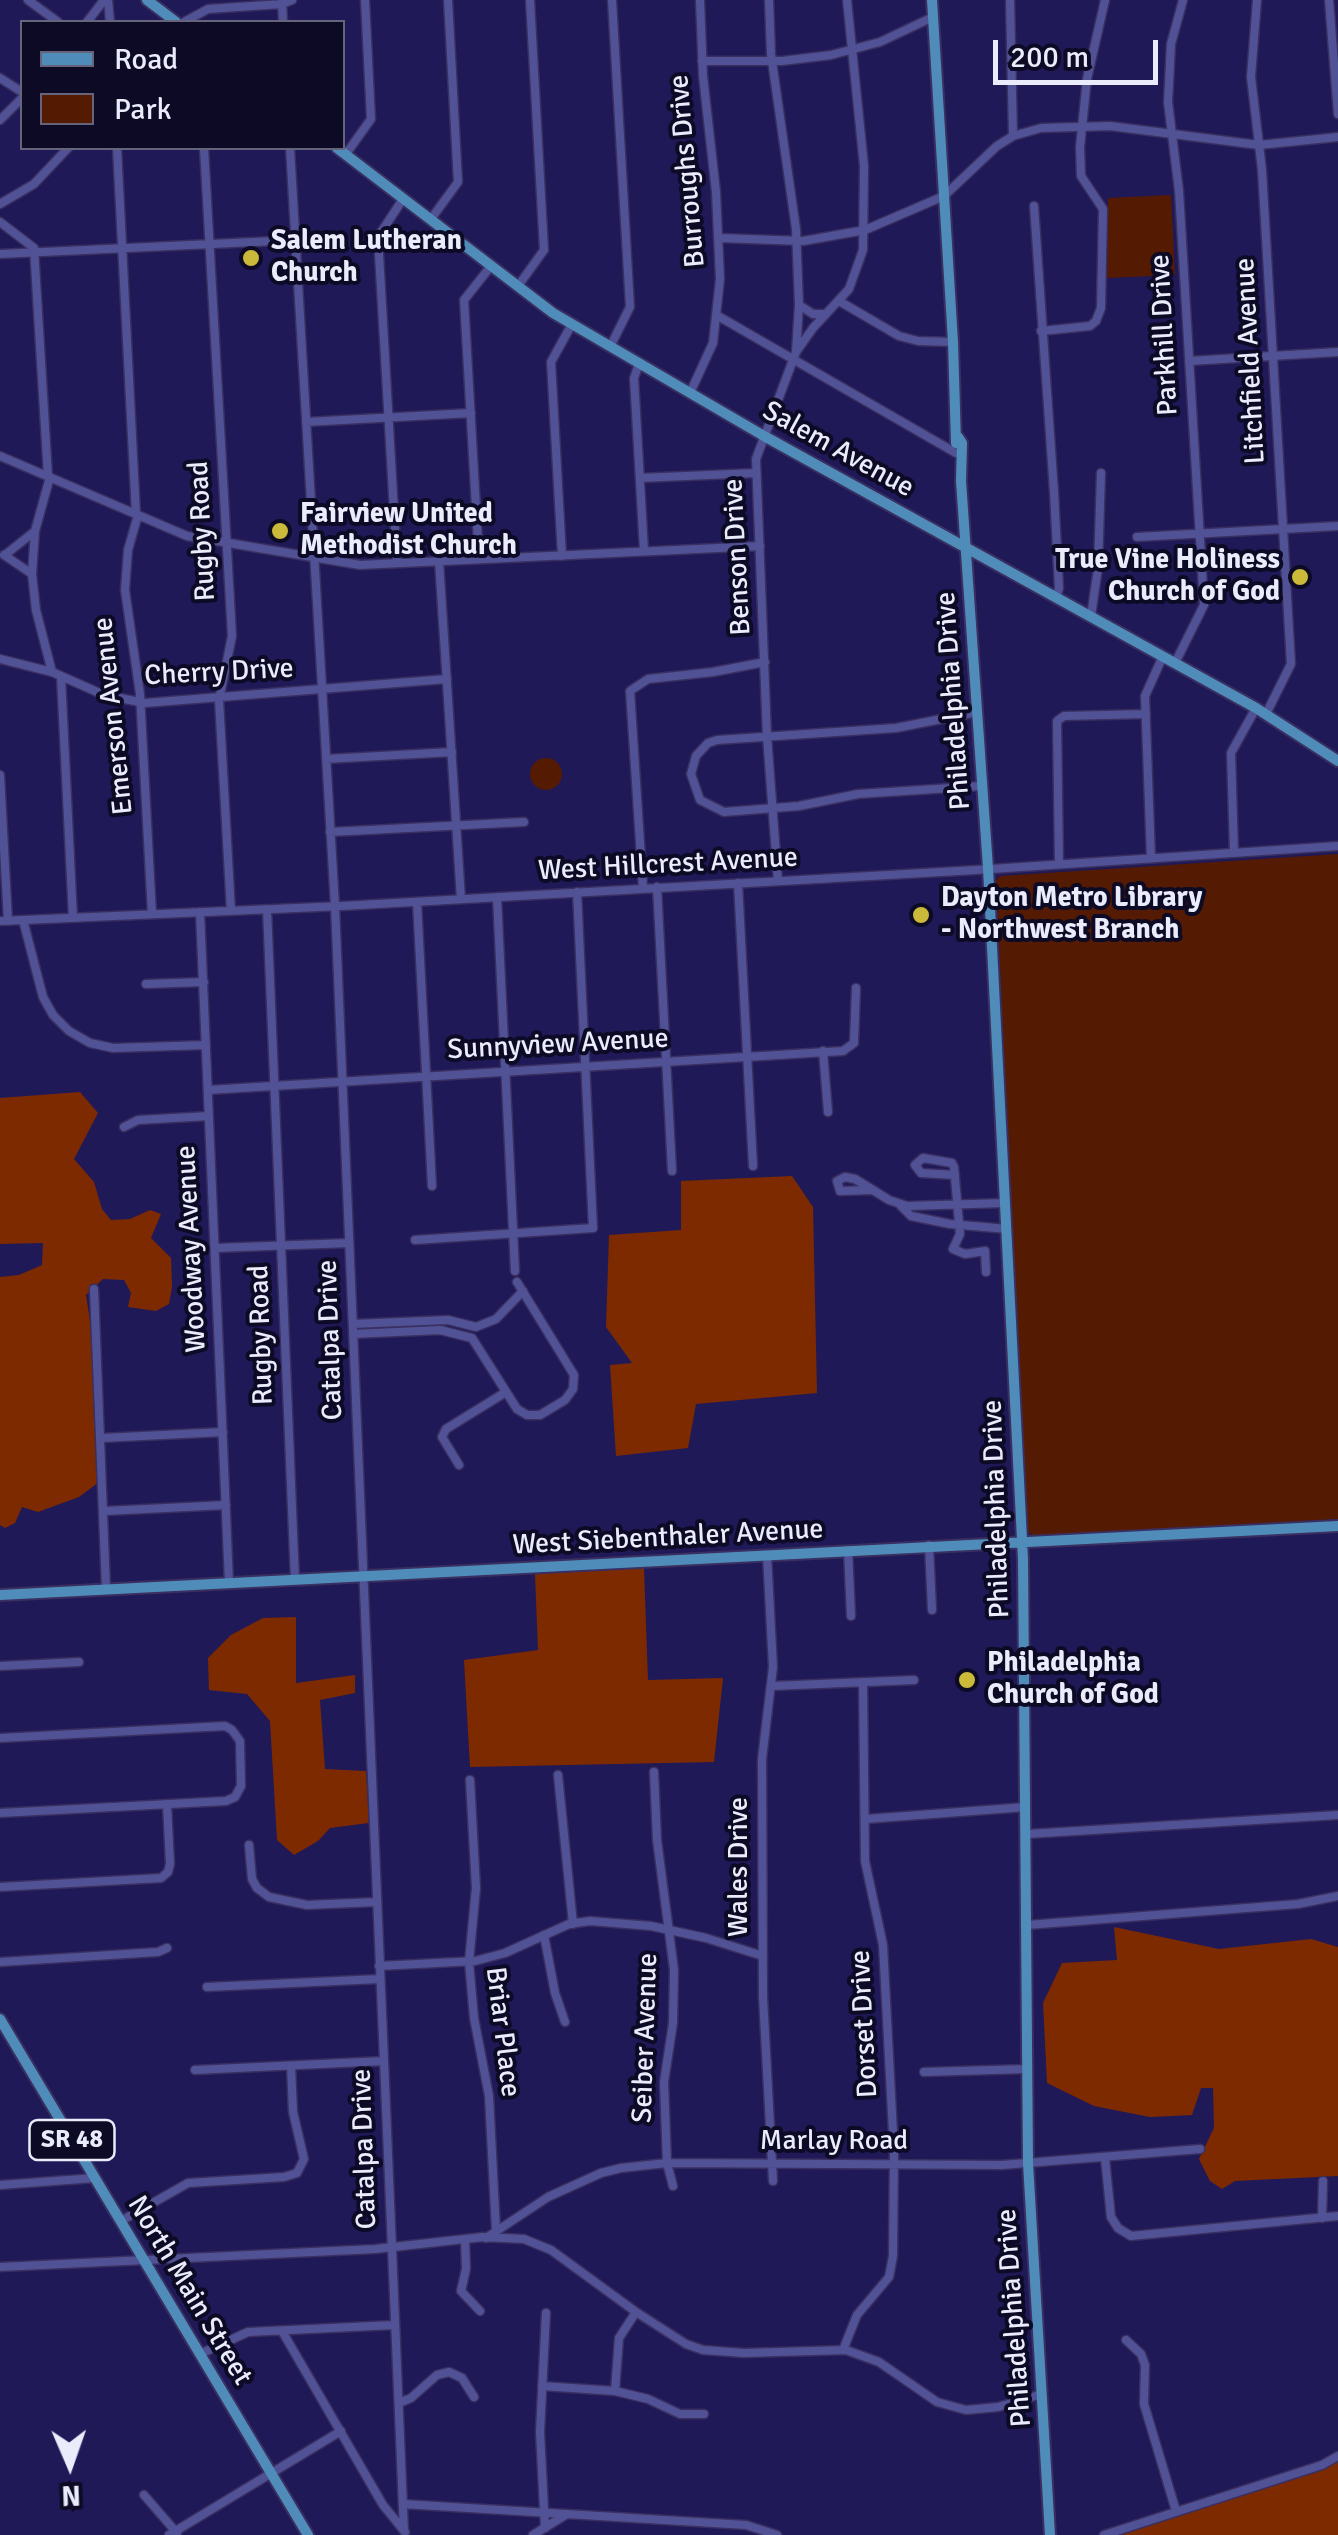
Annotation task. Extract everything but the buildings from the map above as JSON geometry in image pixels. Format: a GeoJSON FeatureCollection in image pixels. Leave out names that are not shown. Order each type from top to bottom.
{"type":"FeatureCollection","features":[{"type":"Feature","properties":{"kind":"main road"},"geometry":{"type":"LineString","coordinates":[[146,0],[173,20]]}},
{"type":"Feature","properties":{"kind":"main road","name":"Philadelphia Drive"},"geometry":{"type":"LineString","coordinates":[[932,0],[956,454],[962,481]]}},
{"type":"Feature","properties":{"kind":"main road","name":"Salem Avenue"},"geometry":{"type":"LineString","coordinates":[[341,151],[572,324],[764,436],[1261,711],[1338,760]]}},
{"type":"Feature","properties":{"kind":"main road","name":"Philadelphia Drive"},"geometry":{"type":"LineString","coordinates":[[958,437],[962,443],[1007,1230],[1026,1808],[1028,2163],[1050,2535]]}},
{"type":"Feature","properties":{"kind":"main road","name":"West Siebenthaler Avenue"},"geometry":{"type":"LineString","coordinates":[[0,1594],[1338,1526]]}},
{"type":"Feature","properties":{"kind":"main road","name":"North Main Street"},"geometry":{"type":"LineString","coordinates":[[0,2019],[308,2535]]}},
{"type":"Feature","properties":{"kind":"street"},"geometry":{"type":"LineString","coordinates":[[28,0],[55,20]]}},
{"type":"Feature","properties":{"kind":"street"},"geometry":{"type":"LineString","coordinates":[[89,20],[106,0]]}},
{"type":"Feature","properties":{"kind":"street"},"geometry":{"type":"LineString","coordinates":[[345,147],[372,119],[365,0]]}},
{"type":"Feature","properties":{"kind":"street"},"geometry":{"type":"LineString","coordinates":[[432,219],[458,180],[448,0]]}},
{"type":"Feature","properties":{"kind":"street"},"geometry":{"type":"LineString","coordinates":[[518,286],[544,250],[530,0]]}},
{"type":"Feature","properties":{"kind":"street"},"geometry":{"type":"LineString","coordinates":[[610,347],[630,307],[612,0]]}},
{"type":"Feature","properties":{"kind":"street","name":"Burroughs Drive"},"geometry":{"type":"LineString","coordinates":[[690,393],[710,355],[718,316],[720,238],[702,62],[700,0]]}},
{"type":"Feature","properties":{"kind":"street","name":"Benson Drive"},"geometry":{"type":"LineString","coordinates":[[768,0],[772,62],[797,240],[799,306],[795,356],[757,450],[755,473],[778,881]]}},
{"type":"Feature","properties":{"kind":"street"},"geometry":{"type":"LineString","coordinates":[[795,356],[840,301],[857,273],[865,230],[864,166],[846,0]]}},
{"type":"Feature","properties":{"kind":"street"},"geometry":{"type":"LineString","coordinates":[[1010,0],[1013,136]]}},
{"type":"Feature","properties":{"kind":"street"},"geometry":{"type":"LineString","coordinates":[[1042,331],[1080,328],[1096,321],[1101,308],[1104,209],[1081,176],[1081,126],[1092,52],[1106,0]]}},
{"type":"Feature","properties":{"kind":"street","name":"Parkhill Drive"},"geometry":{"type":"LineString","coordinates":[[1175,663],[1204,609],[1180,190],[1168,102],[1169,64],[1183,0]]}},
{"type":"Feature","properties":{"kind":"street","name":"Litchfield Avenue"},"geometry":{"type":"LineString","coordinates":[[1234,852],[1231,753],[1291,664],[1259,145],[1251,77],[1257,0]]}},
{"type":"Feature","properties":{"kind":"street"},"geometry":{"type":"LineString","coordinates":[[1329,0],[1338,114]]}},
{"type":"Feature","properties":{"kind":"street"},"geometry":{"type":"LineString","coordinates":[[204,5],[285,1]]}},
{"type":"Feature","properties":{"kind":"street"},"geometry":{"type":"LineString","coordinates":[[702,62],[772,62],[850,50],[890,39],[933,18]]}},
{"type":"Feature","properties":{"kind":"street"},"geometry":{"type":"LineString","coordinates":[[0,78],[20,93]]}},
{"type":"Feature","properties":{"kind":"street"},"geometry":{"type":"LineString","coordinates":[[0,120],[20,97]]}},
{"type":"Feature","properties":{"kind":"street"},"geometry":{"type":"LineString","coordinates":[[720,238],[797,240],[865,230],[944,196],[983,156],[1013,136],[1041,128],[1081,126],[1259,145],[1338,138]]}},
{"type":"Feature","properties":{"kind":"street"},"geometry":{"type":"LineString","coordinates":[[0,204],[34,184],[66,150]]}},
{"type":"Feature","properties":{"kind":"street","name":"Emerson Avenue"},"geometry":{"type":"LineString","coordinates":[[116,150],[137,515],[128,550],[125,590],[140,702],[152,914]]}},
{"type":"Feature","properties":{"kind":"street","name":"Rugby Road"},"geometry":{"type":"LineString","coordinates":[[204,150],[232,644],[220,700],[232,911]]}},
{"type":"Feature","properties":{"kind":"street","name":"Catalpa Drive"},"geometry":{"type":"LineString","coordinates":[[290,150],[334,906],[405,2533]]}},
{"type":"Feature","properties":{"kind":"street"},"geometry":{"type":"LineString","coordinates":[[397,564],[378,236],[403,199]]}},
{"type":"Feature","properties":{"kind":"street"},"geometry":{"type":"LineString","coordinates":[[1034,206],[1054,492],[1056,598]]}},
{"type":"Feature","properties":{"kind":"street"},"geometry":{"type":"LineString","coordinates":[[0,222],[32,245],[35,252],[49,477],[35,531],[32,574],[36,610],[52,672]]}},
{"type":"Feature","properties":{"kind":"street"},"geometry":{"type":"LineString","coordinates":[[0,254],[296,240]]}},
{"type":"Feature","properties":{"kind":"street"},"geometry":{"type":"LineString","coordinates":[[479,560],[464,300],[491,266]]}},
{"type":"Feature","properties":{"kind":"street"},"geometry":{"type":"LineString","coordinates":[[840,301],[899,336],[953,342]]}},
{"type":"Feature","properties":{"kind":"street"},"geometry":{"type":"LineString","coordinates":[[799,306],[813,314],[826,314]]}},
{"type":"Feature","properties":{"kind":"street"},"geometry":{"type":"LineString","coordinates":[[718,316],[795,356],[956,454]]}},
{"type":"Feature","properties":{"kind":"street"},"geometry":{"type":"LineString","coordinates":[[562,556],[551,362],[572,324]]}},
{"type":"Feature","properties":{"kind":"street"},"geometry":{"type":"LineString","coordinates":[[1189,361],[1338,352]]}},
{"type":"Feature","properties":{"kind":"street"},"geometry":{"type":"LineString","coordinates":[[639,364],[634,378],[644,551]]}},
{"type":"Feature","properties":{"kind":"street"},"geometry":{"type":"LineString","coordinates":[[306,422],[471,413]]}},
{"type":"Feature","properties":{"kind":"street"},"geometry":{"type":"LineString","coordinates":[[0,456],[187,536],[360,564],[760,546]]}},
{"type":"Feature","properties":{"kind":"street"},"geometry":{"type":"LineString","coordinates":[[640,478],[755,473]]}},
{"type":"Feature","properties":{"kind":"street"},"geometry":{"type":"LineString","coordinates":[[1091,616],[1098,568],[1101,473]]}},
{"type":"Feature","properties":{"kind":"street"},"geometry":{"type":"LineString","coordinates":[[1137,537],[1338,526]]}},
{"type":"Feature","properties":{"kind":"street"},"geometry":{"type":"LineString","coordinates":[[32,574],[2,555],[35,531]]}},
{"type":"Feature","properties":{"kind":"street"},"geometry":{"type":"LineString","coordinates":[[440,561],[461,899]]}},
{"type":"Feature","properties":{"kind":"street"},"geometry":{"type":"LineString","coordinates":[[1151,858],[1147,686],[1163,656]]}},
{"type":"Feature","properties":{"kind":"street","name":"Cherry Drive"},"geometry":{"type":"LineString","coordinates":[[0,659],[52,672],[104,696],[140,702],[220,700],[256,692],[447,679]]}},
{"type":"Feature","properties":{"kind":"street"},"geometry":{"type":"LineString","coordinates":[[643,888],[630,691],[648,678],[765,662]]}},
{"type":"Feature","properties":{"kind":"street"},"geometry":{"type":"LineString","coordinates":[[62,676],[73,918]]}},
{"type":"Feature","properties":{"kind":"street"},"geometry":{"type":"LineString","coordinates":[[977,712],[915,726],[708,743],[694,760],[690,774],[697,796],[724,812],[800,806],[858,794],[982,786]]}},
{"type":"Feature","properties":{"kind":"street"},"geometry":{"type":"LineString","coordinates":[[1059,864],[1057,721],[1064,716],[1146,714]]}},
{"type":"Feature","properties":{"kind":"street"},"geometry":{"type":"LineString","coordinates":[[326,758],[452,752]]}},
{"type":"Feature","properties":{"kind":"street"},"geometry":{"type":"LineString","coordinates":[[0,776],[4,921]]}},
{"type":"Feature","properties":{"kind":"street"},"geometry":{"type":"LineString","coordinates":[[330,832],[524,822]]}},
{"type":"Feature","properties":{"kind":"street","name":"West Hillcrest Avenue"},"geometry":{"type":"LineString","coordinates":[[4,921],[417,902],[1338,846]]}},
{"type":"Feature","properties":{"kind":"street"},"geometry":{"type":"LineString","coordinates":[[738,883],[753,1166]]}},
{"type":"Feature","properties":{"kind":"street"},"geometry":{"type":"LineString","coordinates":[[657,887],[672,1170]]}},
{"type":"Feature","properties":{"kind":"street"},"geometry":{"type":"LineString","coordinates":[[415,1240],[592,1229],[577,892]]}},
{"type":"Feature","properties":{"kind":"street"},"geometry":{"type":"LineString","coordinates":[[353,1329],[440,1330],[472,1338],[523,1414],[540,1415],[565,1400],[574,1384],[573,1372],[516,1277],[498,897]]}},
{"type":"Feature","properties":{"kind":"street"},"geometry":{"type":"LineString","coordinates":[[417,902],[432,1186]]}},
{"type":"Feature","properties":{"kind":"street","name":"Rugby Road"},"geometry":{"type":"LineString","coordinates":[[267,910],[295,1580]]}},
{"type":"Feature","properties":{"kind":"street","name":"Woodway Avenue"},"geometry":{"type":"LineString","coordinates":[[200,912],[229,1583]]}},
{"type":"Feature","properties":{"kind":"street"},"geometry":{"type":"LineString","coordinates":[[23,920],[43,997],[69,1031],[90,1043],[113,1048],[206,1045]]}},
{"type":"Feature","properties":{"kind":"street"},"geometry":{"type":"LineString","coordinates":[[146,984],[204,982]]}},
{"type":"Feature","properties":{"kind":"street"},"geometry":{"type":"LineString","coordinates":[[828,1112],[823,1051],[843,1051],[854,1043],[856,988]]}},
{"type":"Feature","properties":{"kind":"street","name":"Sunnyview Avenue"},"geometry":{"type":"LineString","coordinates":[[208,1090],[823,1051]]}},
{"type":"Feature","properties":{"kind":"street"},"geometry":{"type":"LineString","coordinates":[[124,1126],[138,1120],[209,1116]]}},
{"type":"Feature","properties":{"kind":"street"},"geometry":{"type":"LineString","coordinates":[[955,1174],[921,1173],[916,1165],[923,1158],[950,1161],[955,1174],[960,1234],[954,1249],[965,1254],[986,1251],[986,1272]]}},
{"type":"Feature","properties":{"kind":"street"},"geometry":{"type":"LineString","coordinates":[[873,1190],[898,1203],[911,1216],[1007,1230]]}},
{"type":"Feature","properties":{"kind":"street"},"geometry":{"type":"LineString","coordinates":[[898,1203],[1005,1203]]}},
{"type":"Feature","properties":{"kind":"street"},"geometry":{"type":"LineString","coordinates":[[215,1248],[349,1242]]}},
{"type":"Feature","properties":{"kind":"street"},"geometry":{"type":"LineString","coordinates":[[94,1289],[106,1589]]}},
{"type":"Feature","properties":{"kind":"street"},"geometry":{"type":"LineString","coordinates":[[472,1338],[476,1328],[496,1318],[523,1291]]}},
{"type":"Feature","properties":{"kind":"street"},"geometry":{"type":"LineString","coordinates":[[353,1329],[448,1320],[476,1328]]}},
{"type":"Feature","properties":{"kind":"street"},"geometry":{"type":"LineString","coordinates":[[459,1465],[442,1436],[446,1429],[506,1392]]}},
{"type":"Feature","properties":{"kind":"street"},"geometry":{"type":"LineString","coordinates":[[102,1438],[223,1432]]}},
{"type":"Feature","properties":{"kind":"street"},"geometry":{"type":"LineString","coordinates":[[105,1511],[226,1505]]}},
{"type":"Feature","properties":{"kind":"street"},"geometry":{"type":"LineString","coordinates":[[928,1546],[932,1610]]}},
{"type":"Feature","properties":{"kind":"street"},"geometry":{"type":"LineString","coordinates":[[848,1550],[851,1616]]}},
{"type":"Feature","properties":{"kind":"street","name":"Wales Drive"},"geometry":{"type":"LineString","coordinates":[[767,1555],[772,1686],[762,1759],[763,1956],[774,2180]]}},
{"type":"Feature","properties":{"kind":"street"},"geometry":{"type":"LineString","coordinates":[[0,1666],[80,1662]]}},
{"type":"Feature","properties":{"kind":"street"},"geometry":{"type":"LineString","coordinates":[[772,1686],[914,1680]]}},
{"type":"Feature","properties":{"kind":"street","name":"Dorset Drive"},"geometry":{"type":"LineString","coordinates":[[842,2350],[857,2315],[884,2284],[892,2268],[894,2164],[884,1944],[866,1872],[864,1682]]}},
{"type":"Feature","properties":{"kind":"street"},"geometry":{"type":"LineString","coordinates":[[0,1738],[229,1728],[240,1741],[242,1786],[226,1800],[0,1813]]}},
{"type":"Feature","properties":{"kind":"street","name":"Seiber Avenue"},"geometry":{"type":"LineString","coordinates":[[654,1772],[657,1840],[674,1997],[664,2082],[667,2163],[674,2186]]}},
{"type":"Feature","properties":{"kind":"street"},"geometry":{"type":"LineString","coordinates":[[558,1775],[573,1924]]}},
{"type":"Feature","properties":{"kind":"street","name":"Briar Place"},"geometry":{"type":"LineString","coordinates":[[470,1780],[476,1888],[470,1962],[474,2018],[489,2096],[496,2230]]}},
{"type":"Feature","properties":{"kind":"street"},"geometry":{"type":"LineString","coordinates":[[0,1887],[161,1878],[170,1864],[167,1804]]}},
{"type":"Feature","properties":{"kind":"street"},"geometry":{"type":"LineString","coordinates":[[866,1819],[1026,1808]]}},
{"type":"Feature","properties":{"kind":"street"},"geometry":{"type":"LineString","coordinates":[[1026,1834],[1338,1815]]}},
{"type":"Feature","properties":{"kind":"street"},"geometry":{"type":"LineString","coordinates":[[249,1845],[252,1879],[259,1892],[268,1897],[306,1905],[376,1902]]}},
{"type":"Feature","properties":{"kind":"street"},"geometry":{"type":"LineString","coordinates":[[1027,1925],[1298,1904],[1338,1896]]}},
{"type":"Feature","properties":{"kind":"street"},"geometry":{"type":"LineString","coordinates":[[379,1966],[470,1962],[505,1954],[573,1924],[606,1921],[669,1930],[763,1956]]}},
{"type":"Feature","properties":{"kind":"street"},"geometry":{"type":"LineString","coordinates":[[544,1936],[565,2022]]}},
{"type":"Feature","properties":{"kind":"street"},"geometry":{"type":"LineString","coordinates":[[0,1962],[158,1952],[167,1948]]}},
{"type":"Feature","properties":{"kind":"street"},"geometry":{"type":"LineString","coordinates":[[207,1987],[379,1979]]}},
{"type":"Feature","properties":{"kind":"street"},"geometry":{"type":"LineString","coordinates":[[196,2070],[384,2062]]}},
{"type":"Feature","properties":{"kind":"street"},"geometry":{"type":"LineString","coordinates":[[121,2221],[184,2184],[297,2173],[304,2159],[293,2112],[291,2066]]}},
{"type":"Feature","properties":{"kind":"street"},"geometry":{"type":"LineString","coordinates":[[924,2072],[1027,2069]]}},
{"type":"Feature","properties":{"kind":"street","name":"Marlay Road"},"geometry":{"type":"LineString","coordinates":[[486,2238],[540,2201],[602,2173],[667,2163],[1028,2163],[1200,2149]]}},
{"type":"Feature","properties":{"kind":"street"},"geometry":{"type":"LineString","coordinates":[[1105,2158],[1111,2216],[1118,2228],[1130,2236],[1338,2216]]}},
{"type":"Feature","properties":{"kind":"street"},"geometry":{"type":"LineString","coordinates":[[0,2185],[95,2178]]}},
{"type":"Feature","properties":{"kind":"street"},"geometry":{"type":"LineString","coordinates":[[1322,2218],[1323,2181]]}},
{"type":"Feature","properties":{"kind":"street"},"geometry":{"type":"LineString","coordinates":[[510,2221],[522,2238]]}},
{"type":"Feature","properties":{"kind":"street"},"geometry":{"type":"LineString","coordinates":[[0,2267],[522,2238],[550,2250],[636,2312],[686,2344],[703,2350],[842,2350],[879,2362],[931,2398],[955,2408],[986,2410],[1042,2394]]}},
{"type":"Feature","properties":{"kind":"street"},"geometry":{"type":"LineString","coordinates":[[465,2239],[466,2263],[458,2292],[480,2311]]}},
{"type":"Feature","properties":{"kind":"street"},"geometry":{"type":"LineString","coordinates":[[616,2391],[620,2338],[636,2312]]}},
{"type":"Feature","properties":{"kind":"street"},"geometry":{"type":"LineString","coordinates":[[545,2528],[542,2386],[546,2313]]}},
{"type":"Feature","properties":{"kind":"street"},"geometry":{"type":"LineString","coordinates":[[200,2354],[238,2335],[394,2325]]}},
{"type":"Feature","properties":{"kind":"street"},"geometry":{"type":"LineString","coordinates":[[282,2331],[384,2505],[405,2533]]}},
{"type":"Feature","properties":{"kind":"street"},"geometry":{"type":"LineString","coordinates":[[1126,2340],[1146,2365],[1144,2404],[1176,2510]]}},
{"type":"Feature","properties":{"kind":"street"},"geometry":{"type":"LineString","coordinates":[[399,2403],[445,2372],[462,2378],[474,2397]]}},
{"type":"Feature","properties":{"kind":"street"},"geometry":{"type":"LineString","coordinates":[[542,2386],[616,2391],[680,2414],[704,2414]]}},
{"type":"Feature","properties":{"kind":"street"},"geometry":{"type":"LineString","coordinates":[[144,2495],[174,2534],[341,2431]]}},
{"type":"Feature","properties":{"kind":"street"},"geometry":{"type":"LineString","coordinates":[[1104,2535],[1309,2470],[1338,2456]]}},
{"type":"Feature","properties":{"kind":"street"},"geometry":{"type":"LineString","coordinates":[[403,2504],[746,2525],[776,2535]]}},
{"type":"Feature","properties":{"kind":"street"},"geometry":{"type":"LineString","coordinates":[[533,2535],[567,2514]]}},
{"type":"Feature","properties":{"kind":"green space"},"geometry":{"type":"Polygon","coordinates":[[[1171,195],[1175,275],[1107,278],[1108,198],[1171,195]]]}},
{"type":"Feature","properties":{"kind":"green space"},"geometry":{"type":"Polygon","coordinates":[[[546,758],[557,763],[562,774],[557,785],[546,790],[535,785],[530,774],[535,763],[546,758]]]}},
{"type":"Feature","properties":{"kind":"green space"},"geometry":{"type":"Polygon","coordinates":[[[1338,854],[1338,1519],[1035,1537],[1026,1530],[996,880],[1000,876],[1338,854]]]}},
{"type":"Feature","properties":{"kind":"shaded area"},"geometry":{"type":"Polygon","coordinates":[[[80,1092],[98,1113],[74,1159],[94,1182],[102,1209],[111,1220],[130,1219],[150,1210],[161,1214],[151,1238],[171,1258],[172,1287],[169,1304],[156,1311],[128,1307],[131,1293],[124,1280],[103,1279],[86,1295],[92,1334],[99,1482],[79,1497],[38,1512],[22,1507],[15,1523],[5,1528],[0,1525],[0,1277],[19,1275],[42,1265],[43,1243],[0,1244],[0,1098],[80,1092]]]}},
{"type":"Feature","properties":{"kind":"shaded area"},"geometry":{"type":"Polygon","coordinates":[[[792,1176],[813,1207],[817,1393],[696,1404],[688,1448],[616,1456],[610,1365],[632,1363],[606,1327],[609,1235],[681,1230],[681,1181],[792,1176]]]}},
{"type":"Feature","properties":{"kind":"shaded area"},"geometry":{"type":"Polygon","coordinates":[[[644,1568],[648,1680],[723,1678],[714,1762],[470,1767],[464,1660],[538,1650],[535,1574],[644,1568]]]}},
{"type":"Feature","properties":{"kind":"shaded area"},"geometry":{"type":"Polygon","coordinates":[[[296,1617],[296,1683],[355,1675],[355,1693],[320,1700],[325,1769],[366,1771],[369,1823],[330,1828],[318,1841],[294,1855],[277,1840],[270,1721],[247,1694],[209,1690],[208,1658],[231,1635],[263,1618],[296,1617]]]}},
{"type":"Feature","properties":{"kind":"shaded area"},"geometry":{"type":"Polygon","coordinates":[[[1114,1927],[1219,1949],[1311,1939],[1338,1947],[1338,2176],[1235,2181],[1222,2189],[1210,2181],[1199,2159],[1214,2128],[1213,2088],[1201,2088],[1192,2115],[1150,2117],[1094,2106],[1047,2083],[1043,2003],[1062,1963],[1117,1960],[1114,1927]]]}},
{"type":"Feature","properties":{"kind":"shaded area"},"geometry":{"type":"Polygon","coordinates":[[[1338,2460],[1338,2535],[1115,2535],[1325,2469],[1338,2460]]]}},
{"type":"Feature","properties":{"kind":"place","name":"Salem Lutheran Church"},"geometry":{"type":"Point","coordinates":[251,258]}},
{"type":"Feature","properties":{"kind":"place","name":"Fairview United Methodist Church"},"geometry":{"type":"Point","coordinates":[280,531]}},
{"type":"Feature","properties":{"kind":"place","name":"True Vine Holiness Church of God"},"geometry":{"type":"Point","coordinates":[1300,577]}},
{"type":"Feature","properties":{"kind":"place","name":"Dayton Metro Library - Northwest Branch"},"geometry":{"type":"Point","coordinates":[921,915]}},
{"type":"Feature","properties":{"kind":"place","name":"Philadelphia Church of God"},"geometry":{"type":"Point","coordinates":[967,1680]}}]}
